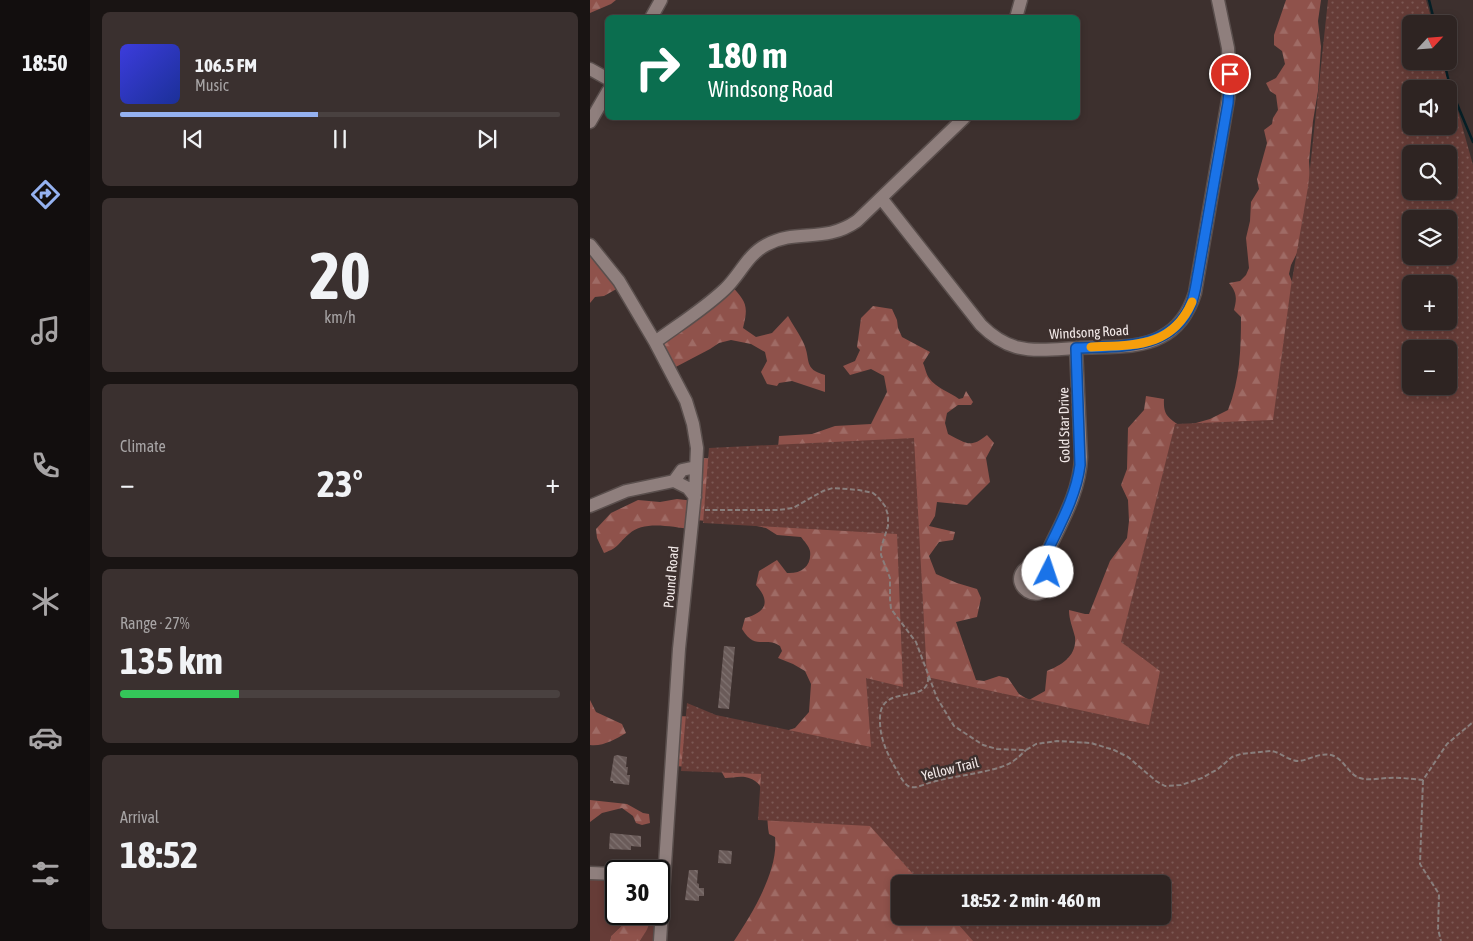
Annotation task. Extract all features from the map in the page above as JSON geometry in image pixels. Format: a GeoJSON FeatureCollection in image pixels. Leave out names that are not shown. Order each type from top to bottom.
{"type":"FeatureCollection","features":[{"type":"Feature","properties":{"kind":"street"},"geometry":{"type":"LineString","coordinates":[[653,15],[662,0]]}},
{"type":"Feature","properties":{"kind":"street"},"geometry":{"type":"LineString","coordinates":[[1017,15],[1020,0]]}},
{"type":"Feature","properties":{"kind":"street","name":"Windsong Road"},"geometry":{"type":"LineString","coordinates":[[881,198],[981,325],[992,336],[1007,344],[1023,349],[1133,345],[1160,338],[1169,333],[1182,319],[1192,302],[1230,88],[1228,48],[1218,0]]}},
{"type":"Feature","properties":{"kind":"street"},"geometry":{"type":"LineString","coordinates":[[590,69],[605,77]]}},
{"type":"Feature","properties":{"kind":"street"},"geometry":{"type":"LineString","coordinates":[[590,122],[605,96]]}},
{"type":"Feature","properties":{"kind":"street"},"geometry":{"type":"LineString","coordinates":[[655,342],[717,297],[735,278],[752,255],[765,245],[786,237],[823,235],[844,229],[857,221],[962,120]]}},
{"type":"Feature","properties":{"kind":"street","name":"Pound Road"},"geometry":{"type":"LineString","coordinates":[[590,245],[619,281],[655,342],[686,401],[693,424],[697,448],[694,502],[679,649],[673,761],[663,860]]}},
{"type":"Feature","properties":{"kind":"street","name":"Gold Star Drive"},"geometry":{"type":"LineString","coordinates":[[1046,554],[1073,497],[1079,473],[1076,348]]}},
{"type":"Feature","properties":{"kind":"street"},"geometry":{"type":"LineString","coordinates":[[674,482],[682,470],[696,467]]}},
{"type":"Feature","properties":{"kind":"street"},"geometry":{"type":"LineString","coordinates":[[590,506],[626,491],[674,482],[688,488],[694,502]]}},
{"type":"Feature","properties":{"kind":"street"},"geometry":{"type":"LineString","coordinates":[[590,872],[605,873]]}},
{"type":"Feature","properties":{"kind":"street","name":"Pound Road"},"geometry":{"type":"LineString","coordinates":[[660,925],[660,941]]}},
{"type":"Feature","properties":{"kind":"path"},"geometry":{"type":"LineString","coordinates":[[694,502],[713,511],[786,509],[793,508],[823,491],[833,488],[860,490],[878,496],[885,506],[888,515],[888,526],[881,548],[881,555],[890,578],[891,609],[916,642],[937,698],[954,726],[983,745],[997,749],[1026,750],[1036,744],[1057,741],[1091,743],[1114,750],[1128,757],[1164,786],[1181,785],[1202,778],[1218,769],[1232,757],[1240,754],[1271,751],[1294,761],[1325,754],[1333,755],[1359,778],[1422,780]]}},
{"type":"Feature","properties":{"kind":"path","name":"Yellow Trail"},"geometry":{"type":"LineString","coordinates":[[928,672],[929,683],[927,687],[917,692],[886,701],[882,705],[880,716],[881,737],[888,756],[909,787],[917,788],[938,780],[1001,767],[1014,761],[1026,750]]}},
{"type":"Feature","properties":{"kind":"path"},"geometry":{"type":"LineString","coordinates":[[1441,941],[1438,930],[1439,894],[1420,864],[1422,780],[1447,744],[1473,722]]}},
{"type":"Feature","properties":{"kind":"shaded area"},"geometry":{"type":"Polygon","coordinates":[[[1328,0],[1426,0],[1430,15],[1402,15],[1402,70],[1447,70],[1449,80],[1402,80],[1402,135],[1457,135],[1457,108],[1473,165],[1473,941],[973,941],[959,925],[1171,925],[1171,875],[914,875],[870,826],[758,820],[761,774],[681,771],[687,703],[716,715],[871,747],[866,678],[903,687],[897,534],[703,523],[709,448],[914,438],[927,677],[1149,725],[1160,671],[1121,642],[1175,424],[1273,420],[1291,286],[1308,187],[1328,0]]]}},
{"type":"Feature","properties":{"kind":"shaded area"},"geometry":{"type":"Polygon","coordinates":[[[590,878],[605,879],[605,925],[622,925],[611,936],[610,941],[590,941],[590,878]]]}},
{"type":"Feature","properties":{"kind":"shaded area"},"geometry":{"type":"Polygon","coordinates":[[[649,925],[657,925],[656,941],[640,941],[649,925]]]}},
{"type":"Feature","properties":{"kind":"green space"},"geometry":{"type":"Polygon","coordinates":[[[590,0],[616,0],[590,13],[590,0]]]}},
{"type":"Feature","properties":{"kind":"green space"},"geometry":{"type":"Polygon","coordinates":[[[1286,0],[1321,0],[1318,21],[1321,47],[1318,91],[1309,161],[1311,192],[1303,219],[1302,243],[1291,265],[1289,274],[1473,941],[734,941],[763,891],[773,863],[775,837],[769,834],[766,800],[760,785],[754,780],[745,777],[725,778],[720,769],[674,766],[676,716],[704,717],[780,733],[795,728],[809,712],[811,684],[805,671],[778,658],[782,651],[780,646],[775,643],[751,640],[742,629],[745,618],[758,613],[764,606],[764,596],[756,585],[759,571],[777,560],[787,573],[797,572],[807,565],[810,556],[809,549],[801,537],[777,535],[766,528],[743,523],[693,520],[690,529],[666,526],[642,527],[625,537],[616,547],[604,553],[597,538],[596,529],[611,513],[638,500],[660,502],[677,499],[694,501],[699,458],[726,459],[778,448],[779,436],[812,434],[835,426],[871,424],[887,392],[884,376],[871,369],[850,375],[843,366],[855,361],[860,350],[857,347],[861,318],[873,306],[892,309],[902,337],[930,352],[923,363],[932,381],[959,399],[963,398],[966,391],[973,402],[971,405],[958,405],[947,413],[945,423],[948,434],[968,443],[976,442],[987,435],[994,443],[986,458],[990,482],[967,505],[937,502],[935,516],[929,526],[955,532],[953,540],[939,542],[929,556],[936,574],[977,589],[981,598],[977,617],[956,622],[976,680],[984,681],[999,676],[1008,678],[1019,694],[1029,700],[1045,691],[1047,671],[1063,663],[1074,649],[1075,637],[1069,610],[1089,614],[1110,561],[1127,538],[1129,521],[1128,500],[1121,485],[1127,469],[1128,428],[1144,410],[1146,396],[1164,399],[1166,413],[1182,427],[1210,419],[1228,410],[1232,399],[1239,364],[1241,317],[1234,310],[1236,296],[1229,283],[1240,281],[1246,275],[1249,268],[1246,238],[1250,221],[1251,202],[1259,189],[1257,179],[1267,143],[1264,130],[1272,124],[1278,110],[1276,95],[1270,91],[1266,83],[1276,78],[1285,64],[1282,51],[1274,45],[1274,35],[1286,0]]]}},
{"type":"Feature","properties":{"kind":"green space"},"geometry":{"type":"Polygon","coordinates":[[[590,248],[620,287],[604,296],[595,297],[590,303],[590,248]]]}},
{"type":"Feature","properties":{"kind":"green space"},"geometry":{"type":"Polygon","coordinates":[[[729,283],[745,304],[746,314],[743,328],[756,337],[772,333],[788,316],[804,344],[811,367],[818,373],[825,375],[825,392],[792,381],[779,383],[777,386],[767,384],[761,372],[767,361],[765,352],[751,344],[731,340],[719,343],[670,370],[650,337],[729,283]]]}},
{"type":"Feature","properties":{"kind":"green space"},"geometry":{"type":"Polygon","coordinates":[[[590,700],[596,712],[622,724],[626,733],[604,744],[590,745],[590,700]]]}},
{"type":"Feature","properties":{"kind":"green space"},"geometry":{"type":"Polygon","coordinates":[[[590,800],[627,804],[643,813],[649,814],[650,823],[642,825],[636,823],[633,816],[622,808],[602,813],[590,822],[590,800]]]}},
{"type":"Feature","properties":{"kind":"green space"},"geometry":{"type":"Polygon","coordinates":[[[622,925],[649,925],[640,941],[610,941],[611,936],[622,925]]]}},
{"type":"Feature","properties":{"kind":"building"},"geometry":{"type":"Polygon","coordinates":[[[724,646],[735,647],[729,709],[718,708],[724,646]]]}},
{"type":"Feature","properties":{"kind":"building"},"geometry":{"type":"Polygon","coordinates":[[[614,756],[627,757],[627,775],[630,775],[629,785],[610,781],[614,756]]]}},
{"type":"Feature","properties":{"kind":"building"},"geometry":{"type":"Polygon","coordinates":[[[610,833],[641,836],[641,847],[631,846],[631,850],[609,849],[610,833]]]}},
{"type":"Feature","properties":{"kind":"building"},"geometry":{"type":"Polygon","coordinates":[[[719,850],[732,851],[731,864],[718,863],[719,850]]]}},
{"type":"Feature","properties":{"kind":"building"},"geometry":{"type":"Polygon","coordinates":[[[689,870],[698,870],[697,883],[699,888],[704,888],[704,896],[699,896],[699,901],[685,900],[689,870]]]}},
{"type":"Feature","properties":{"kind":"waterway"},"geometry":{"type":"LineString","coordinates":[[1429,0],[1433,15]]}},
{"type":"Feature","properties":{"kind":"waterway"},"geometry":{"type":"LineString","coordinates":[[1446,70],[1450,87],[1473,142]]}},
{"type":"Feature","properties":{"kind":"slow traffic"},"geometry":{"type":"LineString","coordinates":[[1091,347],[1142,344],[1160,338],[1176,326],[1188,311],[1192,302]]}},
{"type":"Feature","properties":{"kind":"route"},"geometry":{"type":"LineString","coordinates":[[1048,572],[1045,562],[1046,554],[1073,497],[1078,481],[1080,456],[1076,348],[1142,344],[1169,333],[1188,311],[1195,293],[1228,103],[1230,74]]}}]}
